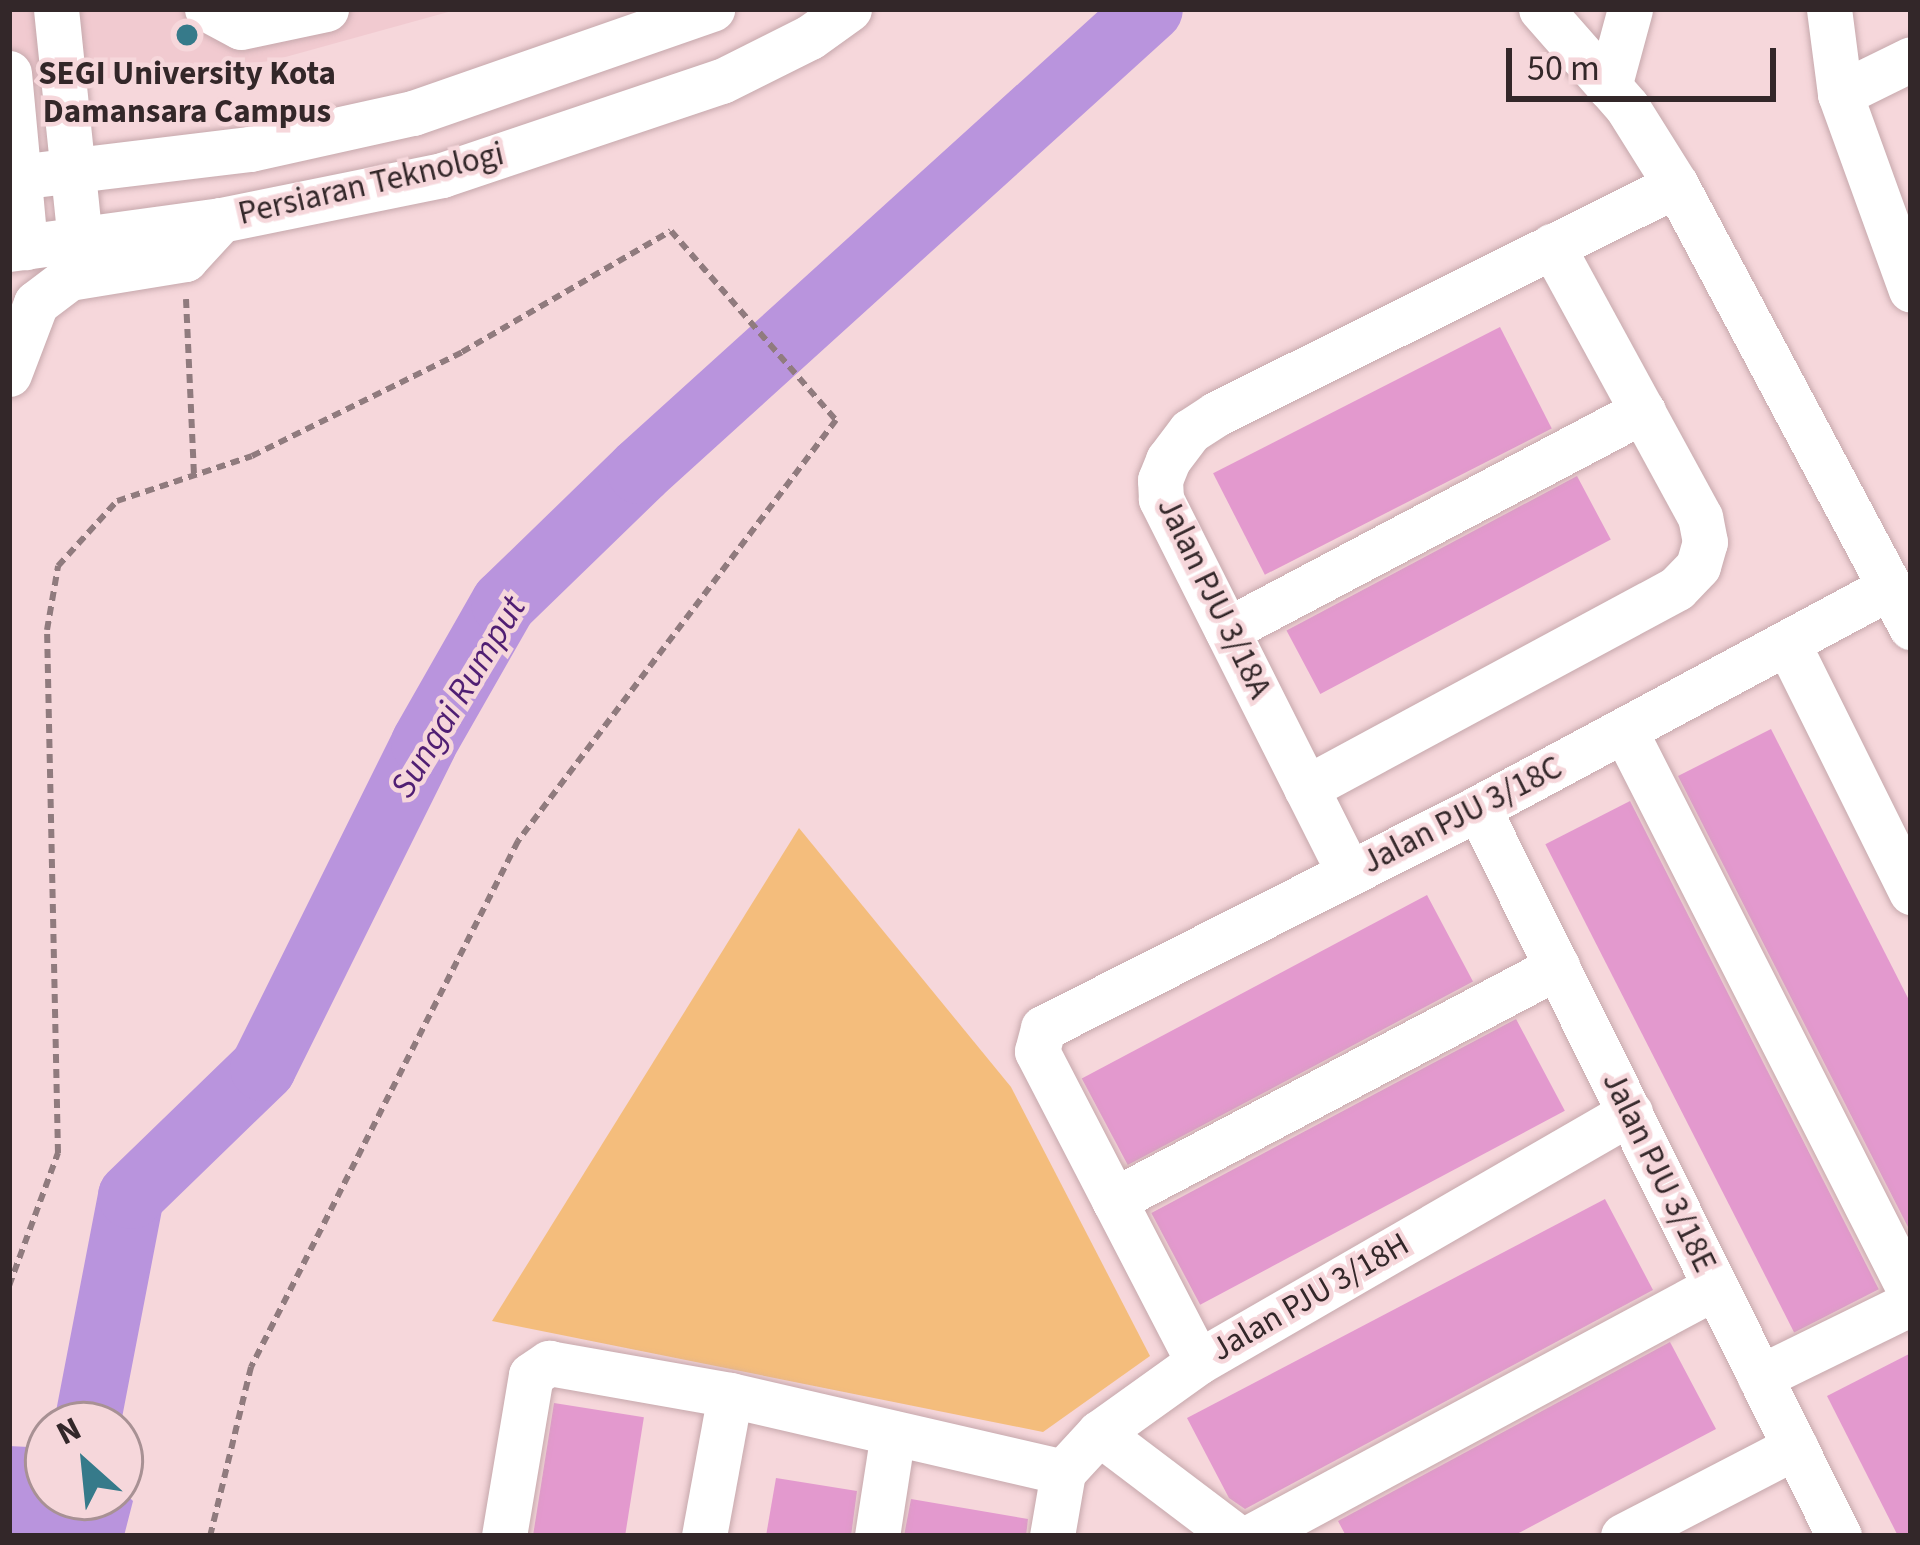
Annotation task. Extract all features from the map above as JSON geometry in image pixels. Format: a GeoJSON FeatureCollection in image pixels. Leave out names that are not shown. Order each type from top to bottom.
{"type":"FeatureCollection","features":[{"type":"Feature","properties":{"kind":"street"},"geometry":{"type":"LineString","coordinates":[[56,9],[80,240]]}},
{"type":"Feature","properties":{"kind":"street"},"geometry":{"type":"LineString","coordinates":[[207,9],[241,27],[326,9]]}},
{"type":"Feature","properties":{"kind":"street","name":"Persiaran Teknologi"},"geometry":{"type":"LineString","coordinates":[[14,178],[250,149],[413,113],[712,9]]}},
{"type":"Feature","properties":{"kind":"street","name":"Persiaran Teknologi"},"geometry":{"type":"LineString","coordinates":[[17,248],[221,220],[442,175],[722,81],[810,38],[849,9]]}},
{"type":"Feature","properties":{"kind":"street"},"geometry":{"type":"LineString","coordinates":[[1541,9],[1609,87],[1676,184],[1911,627]]}},
{"type":"Feature","properties":{"kind":"street"},"geometry":{"type":"LineString","coordinates":[[1609,87],[1630,9]]}},
{"type":"Feature","properties":{"kind":"street"},"geometry":{"type":"LineString","coordinates":[[1828,9],[1840,94],[1907,265]]}},
{"type":"Feature","properties":{"kind":"street"},"geometry":{"type":"LineString","coordinates":[[1840,94],[1911,59]]}},
{"type":"Feature","properties":{"kind":"street"},"geometry":{"type":"LineString","coordinates":[[9,73],[17,248]]}},
{"type":"Feature","properties":{"kind":"street","name":"Jalan PJU 3/18A"},"geometry":{"type":"LineString","coordinates":[[1349,873],[1161,499],[1160,480],[1190,431],[1676,184]]}},
{"type":"Feature","properties":{"kind":"street"},"geometry":{"type":"LineString","coordinates":[[10,359],[36,303],[69,278],[184,260],[221,220]]}},
{"type":"Feature","properties":{"kind":"street"},"geometry":{"type":"LineString","coordinates":[[1306,788],[1677,588],[1698,566],[1705,542],[1700,518],[1552,246]]}},
{"type":"Feature","properties":{"kind":"street"},"geometry":{"type":"LineString","coordinates":[[1227,630],[1642,411]]}},
{"type":"Feature","properties":{"kind":"street","name":"Jalan PJU 3/18C"},"geometry":{"type":"LineString","coordinates":[[1114,1200],[1037,1052],[1043,1028],[1478,808],[1890,586]]}},
{"type":"Feature","properties":{"kind":"street"},"geometry":{"type":"LineString","coordinates":[[1788,644],[1911,892]]}},
{"type":"Feature","properties":{"kind":"street"},"geometry":{"type":"LineString","coordinates":[[1625,731],[1911,1293]]}},
{"type":"Feature","properties":{"kind":"street","name":"Jalan PJU 3/18E"},"geometry":{"type":"LineString","coordinates":[[1478,808],[1838,1536]]}},
{"type":"Feature","properties":{"kind":"street"},"geometry":{"type":"LineString","coordinates":[[1198,1362],[1114,1200],[1557,967]]}},
{"type":"Feature","properties":{"kind":"street","name":"Jalan PJU 3/18H"},"geometry":{"type":"LineString","coordinates":[[1063,1472],[1099,1433],[1198,1362],[1630,1113]]}},
{"type":"Feature","properties":{"kind":"street"},"geometry":{"type":"LineString","coordinates":[[1252,1536],[1715,1286]]}},
{"type":"Feature","properties":{"kind":"street"},"geometry":{"type":"LineString","coordinates":[[1760,1377],[1911,1303]]}},
{"type":"Feature","properties":{"kind":"street"},"geometry":{"type":"LineString","coordinates":[[504,1536],[531,1375],[538,1366],[549,1363],[730,1395],[1063,1472],[1052,1536]]}},
{"type":"Feature","properties":{"kind":"street"},"geometry":{"type":"LineString","coordinates":[[704,1536],[730,1395]]}},
{"type":"Feature","properties":{"kind":"street"},"geometry":{"type":"LineString","coordinates":[[877,1536],[893,1433]]}},
{"type":"Feature","properties":{"kind":"street"},"geometry":{"type":"LineString","coordinates":[[1099,1433],[1235,1536]]}},
{"type":"Feature","properties":{"kind":"street"},"geometry":{"type":"LineString","coordinates":[[1623,1536],[1795,1447]]}},
{"type":"Feature","properties":{"kind":"path"},"geometry":{"type":"LineString","coordinates":[[9,1286],[58,1153],[47,630],[58,566],[118,501],[252,456],[463,352],[671,231],[836,420],[518,842],[251,1367],[210,1536]]}},
{"type":"Feature","properties":{"kind":"path"},"geometry":{"type":"LineString","coordinates":[[184,260],[194,476]]}},
{"type":"Feature","properties":{"kind":"shaded area","name":"SEGI University Kota Damansara Campus"},"geometry":{"type":"Polygon","coordinates":[[[9,9],[459,9],[271,61],[9,89],[9,9]]]}},
{"type":"Feature","properties":{"kind":"shaded area"},"geometry":{"type":"Polygon","coordinates":[[[799,828],[1011,1087],[1150,1356],[1043,1432],[492,1321],[799,828]]]}},
{"type":"Feature","properties":{"kind":"shaded area"},"geometry":{"type":"Polygon","coordinates":[[[9,1446],[24,1447],[24,1521],[128,1521],[124,1536],[9,1536],[9,1446]]]}},
{"type":"Feature","properties":{"kind":"building"},"geometry":{"type":"Polygon","coordinates":[[[1500,327],[1552,429],[1265,575],[1213,473],[1500,327]]]}},
{"type":"Feature","properties":{"kind":"building"},"geometry":{"type":"Polygon","coordinates":[[[1577,476],[1611,540],[1320,694],[1287,630],[1577,476]]]}},
{"type":"Feature","properties":{"kind":"building"},"geometry":{"type":"Polygon","coordinates":[[[1771,729],[1911,1004],[1911,1233],[1678,776],[1771,729]]]}},
{"type":"Feature","properties":{"kind":"building"},"geometry":{"type":"Polygon","coordinates":[[[1630,801],[1879,1289],[1794,1332],[1545,844],[1630,801]]]}},
{"type":"Feature","properties":{"kind":"building"},"geometry":{"type":"Polygon","coordinates":[[[1427,895],[1473,982],[1128,1165],[1082,1079],[1427,895]]]}},
{"type":"Feature","properties":{"kind":"building"},"geometry":{"type":"Polygon","coordinates":[[[1516,1019],[1565,1111],[1200,1305],[1151,1213],[1516,1019]]]}},
{"type":"Feature","properties":{"kind":"building"},"geometry":{"type":"Polygon","coordinates":[[[1605,1199],[1653,1290],[1245,1509],[1229,1498],[1187,1418],[1605,1199]]]}},
{"type":"Feature","properties":{"kind":"building"},"geometry":{"type":"Polygon","coordinates":[[[1670,1342],[1716,1429],[1513,1536],[1346,1536],[1338,1521],[1670,1342]]]}},
{"type":"Feature","properties":{"kind":"building"},"geometry":{"type":"Polygon","coordinates":[[[1911,1353],[1911,1536],[1898,1536],[1827,1396],[1911,1353]]]}},
{"type":"Feature","properties":{"kind":"building"},"geometry":{"type":"Polygon","coordinates":[[[554,1403],[644,1417],[625,1536],[533,1536],[554,1403]]]}},
{"type":"Feature","properties":{"kind":"building"},"geometry":{"type":"Polygon","coordinates":[[[776,1478],[857,1491],[851,1536],[766,1536],[776,1478]]]}},
{"type":"Feature","properties":{"kind":"building"},"geometry":{"type":"Polygon","coordinates":[[[911,1499],[1028,1519],[1026,1536],[904,1536],[911,1499]]]}},
{"type":"Feature","properties":{"kind":"waterway","name":"Sungai Rumput"},"geometry":{"type":"LineString","coordinates":[[92,1401],[131,1196],[263,1068],[424,743],[504,603],[640,471],[1150,9]]}},
{"type":"Feature","properties":{"kind":"place","name":"SEGI University Kota Damansara Campus"},"geometry":{"type":"Point","coordinates":[187,35]}}]}
